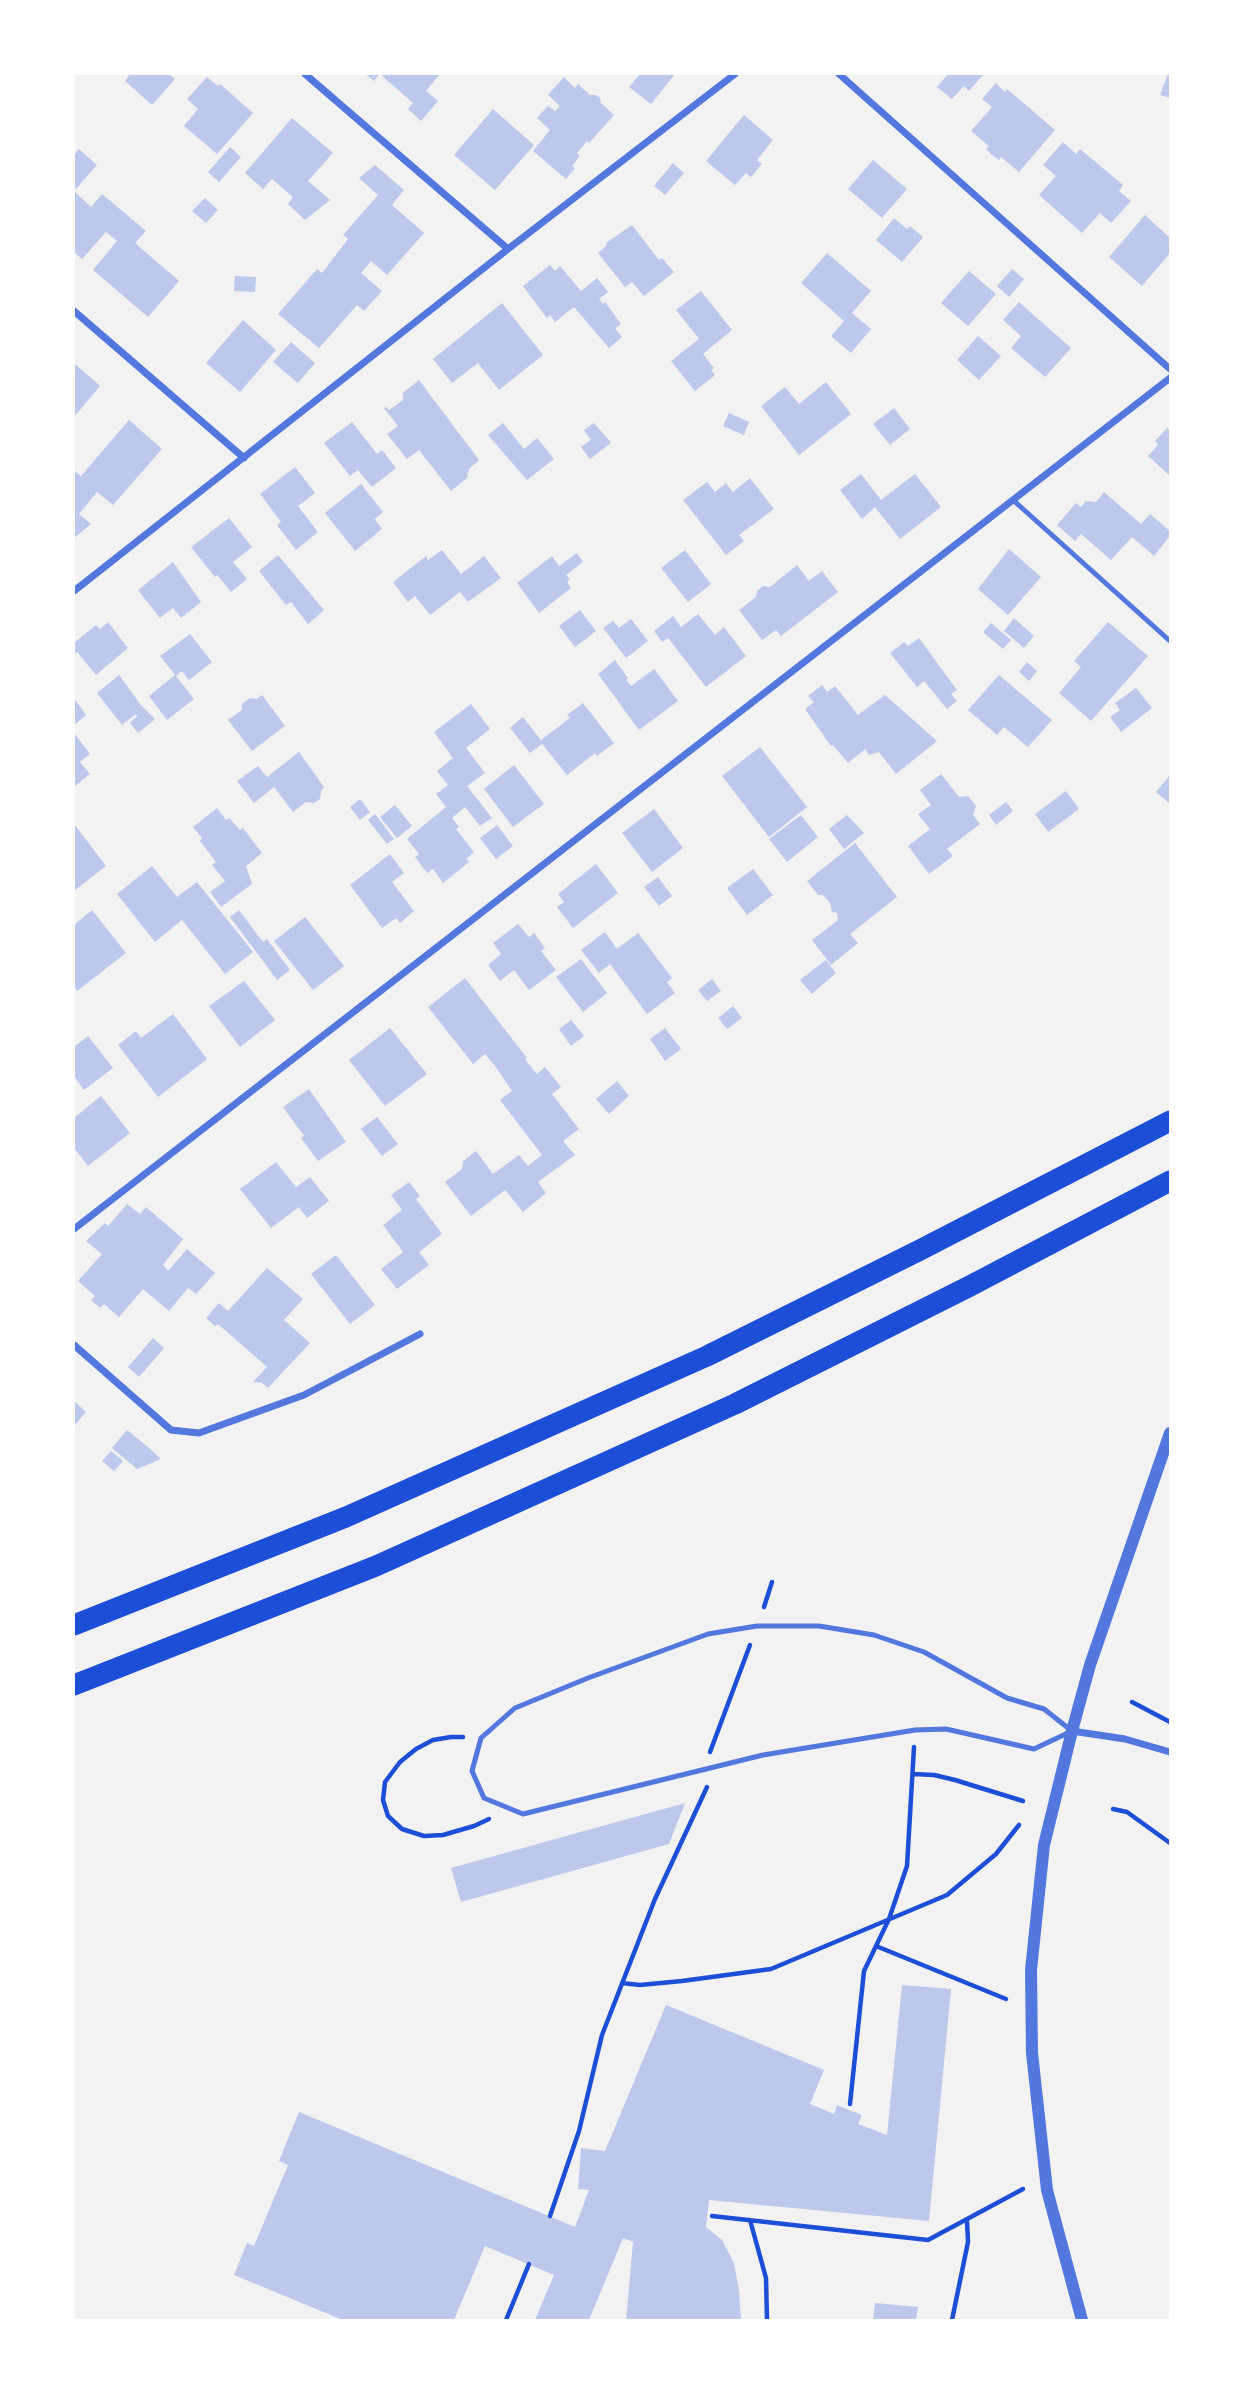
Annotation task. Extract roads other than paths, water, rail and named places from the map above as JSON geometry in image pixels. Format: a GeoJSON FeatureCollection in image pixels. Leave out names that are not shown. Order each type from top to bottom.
{"type":"FeatureCollection","features":[{"type":"Feature","properties":{"kind":"highway"},"geometry":{"type":"LineString","coordinates":[[74,1625],[346,1517],[706,1356],[920,1251],[1171,1121]]}},
{"type":"Feature","properties":{"kind":"highway"},"geometry":{"type":"LineString","coordinates":[[74,1685],[376,1566],[735,1404],[1171,1181]]}},
{"type":"Feature","properties":{"kind":"street"},"geometry":{"type":"LineString","coordinates":[[305,74],[508,249]]}},
{"type":"Feature","properties":{"kind":"street"},"geometry":{"type":"LineString","coordinates":[[74,591],[735,74]]}},
{"type":"Feature","properties":{"kind":"street"},"geometry":{"type":"LineString","coordinates":[[839,74],[1171,369]]}},
{"type":"Feature","properties":{"kind":"street"},"geometry":{"type":"LineString","coordinates":[[74,311],[244,458]]}},
{"type":"Feature","properties":{"kind":"street"},"geometry":{"type":"LineString","coordinates":[[74,1229],[1171,378]]}},
{"type":"Feature","properties":{"kind":"street"},"geometry":{"type":"LineString","coordinates":[[74,1345],[171,1430],[199,1433],[304,1395],[420,1334]]}},
{"type":"Feature","properties":{"kind":"street"},"geometry":{"type":"LineString","coordinates":[[1082,2320],[1047,2190],[1032,2053],[1031,1970],[1044,1845],[1072,1731],[1090,1665],[1171,1433]]}},
{"type":"Feature","properties":{"kind":"street"},"geometry":{"type":"LineString","coordinates":[[1072,1731],[1125,1738],[1171,1752]]}},
{"type":"Feature","properties":{"kind":"lane"},"geometry":{"type":"LineString","coordinates":[[1013,500],[1171,641]]}},
{"type":"Feature","properties":{"kind":"lane"},"geometry":{"type":"LineString","coordinates":[[757,1626],[819,1626],[874,1635],[924,1652],[1007,1698],[1044,1709],[1072,1731],[1034,1749],[946,1729],[915,1730],[763,1755],[523,1814],[484,1798],[472,1771],[481,1738],[515,1708],[708,1634],[757,1626]]}}]}
